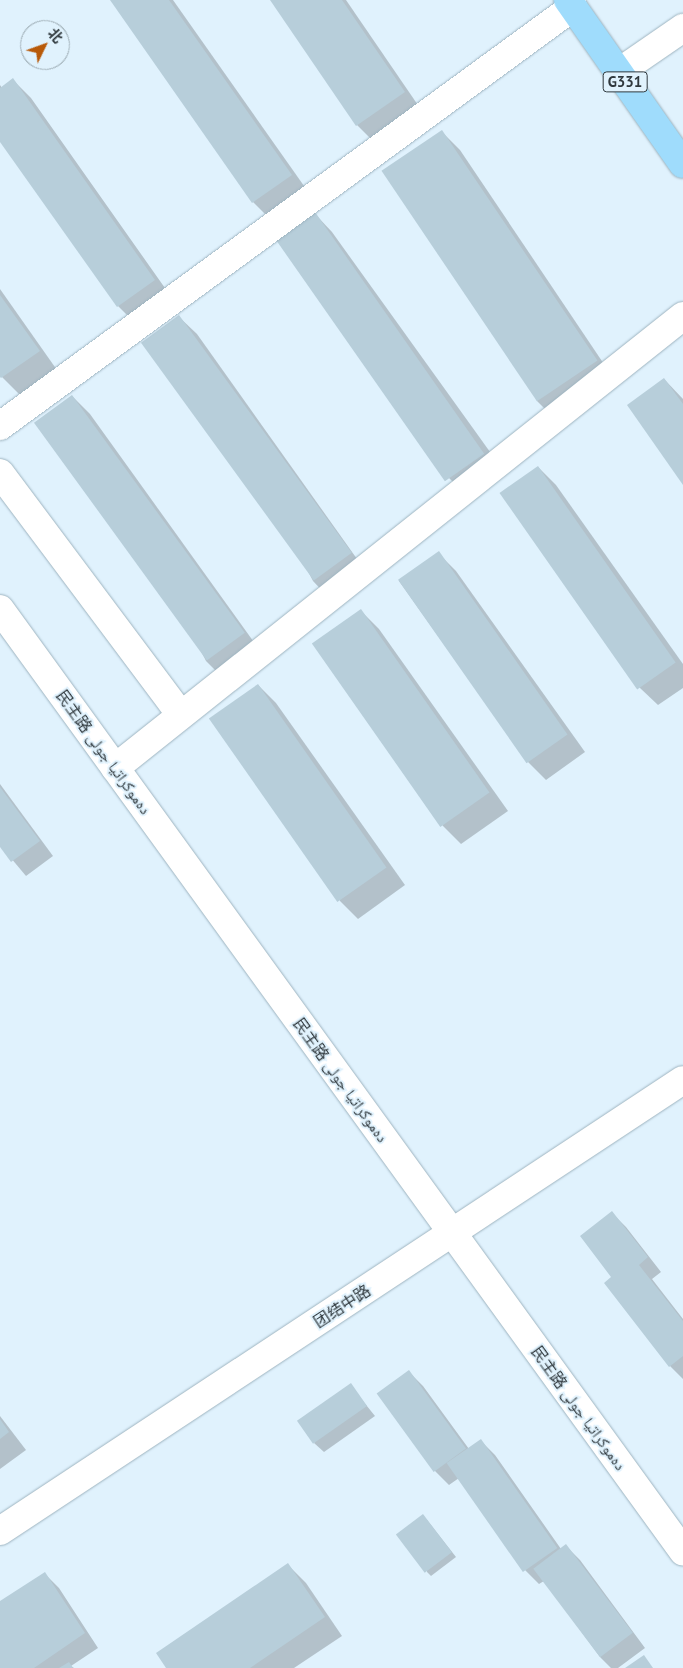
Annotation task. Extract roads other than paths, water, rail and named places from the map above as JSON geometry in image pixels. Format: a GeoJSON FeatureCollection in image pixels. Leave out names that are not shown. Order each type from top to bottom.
{"type":"FeatureCollection","features":[{"type":"Feature","properties":{"kind":"highway","name":"G331"},"geometry":{"type":"LineString","coordinates":[[570,4],[683,164]]}},
{"type":"Feature","properties":{"kind":"street"},"geometry":{"type":"LineString","coordinates":[[0,426],[570,4]]}},
{"type":"Feature","properties":{"kind":"street"},"geometry":{"type":"LineString","coordinates":[[619,72],[683,28]]}},
{"type":"Feature","properties":{"kind":"street"},"geometry":{"type":"LineString","coordinates":[[115,768],[683,316]]}},
{"type":"Feature","properties":{"kind":"street"},"geometry":{"type":"LineString","coordinates":[[0,473],[181,715]]}},
{"type":"Feature","properties":{"kind":"street","name":"民主路 دەموكراتيا جولى"},"geometry":{"type":"LineString","coordinates":[[0,608],[451,1234],[683,1550]]}},
{"type":"Feature","properties":{"kind":"street","name":"团结中路"},"geometry":{"type":"LineString","coordinates":[[0,1531],[683,1080]]}}]}
